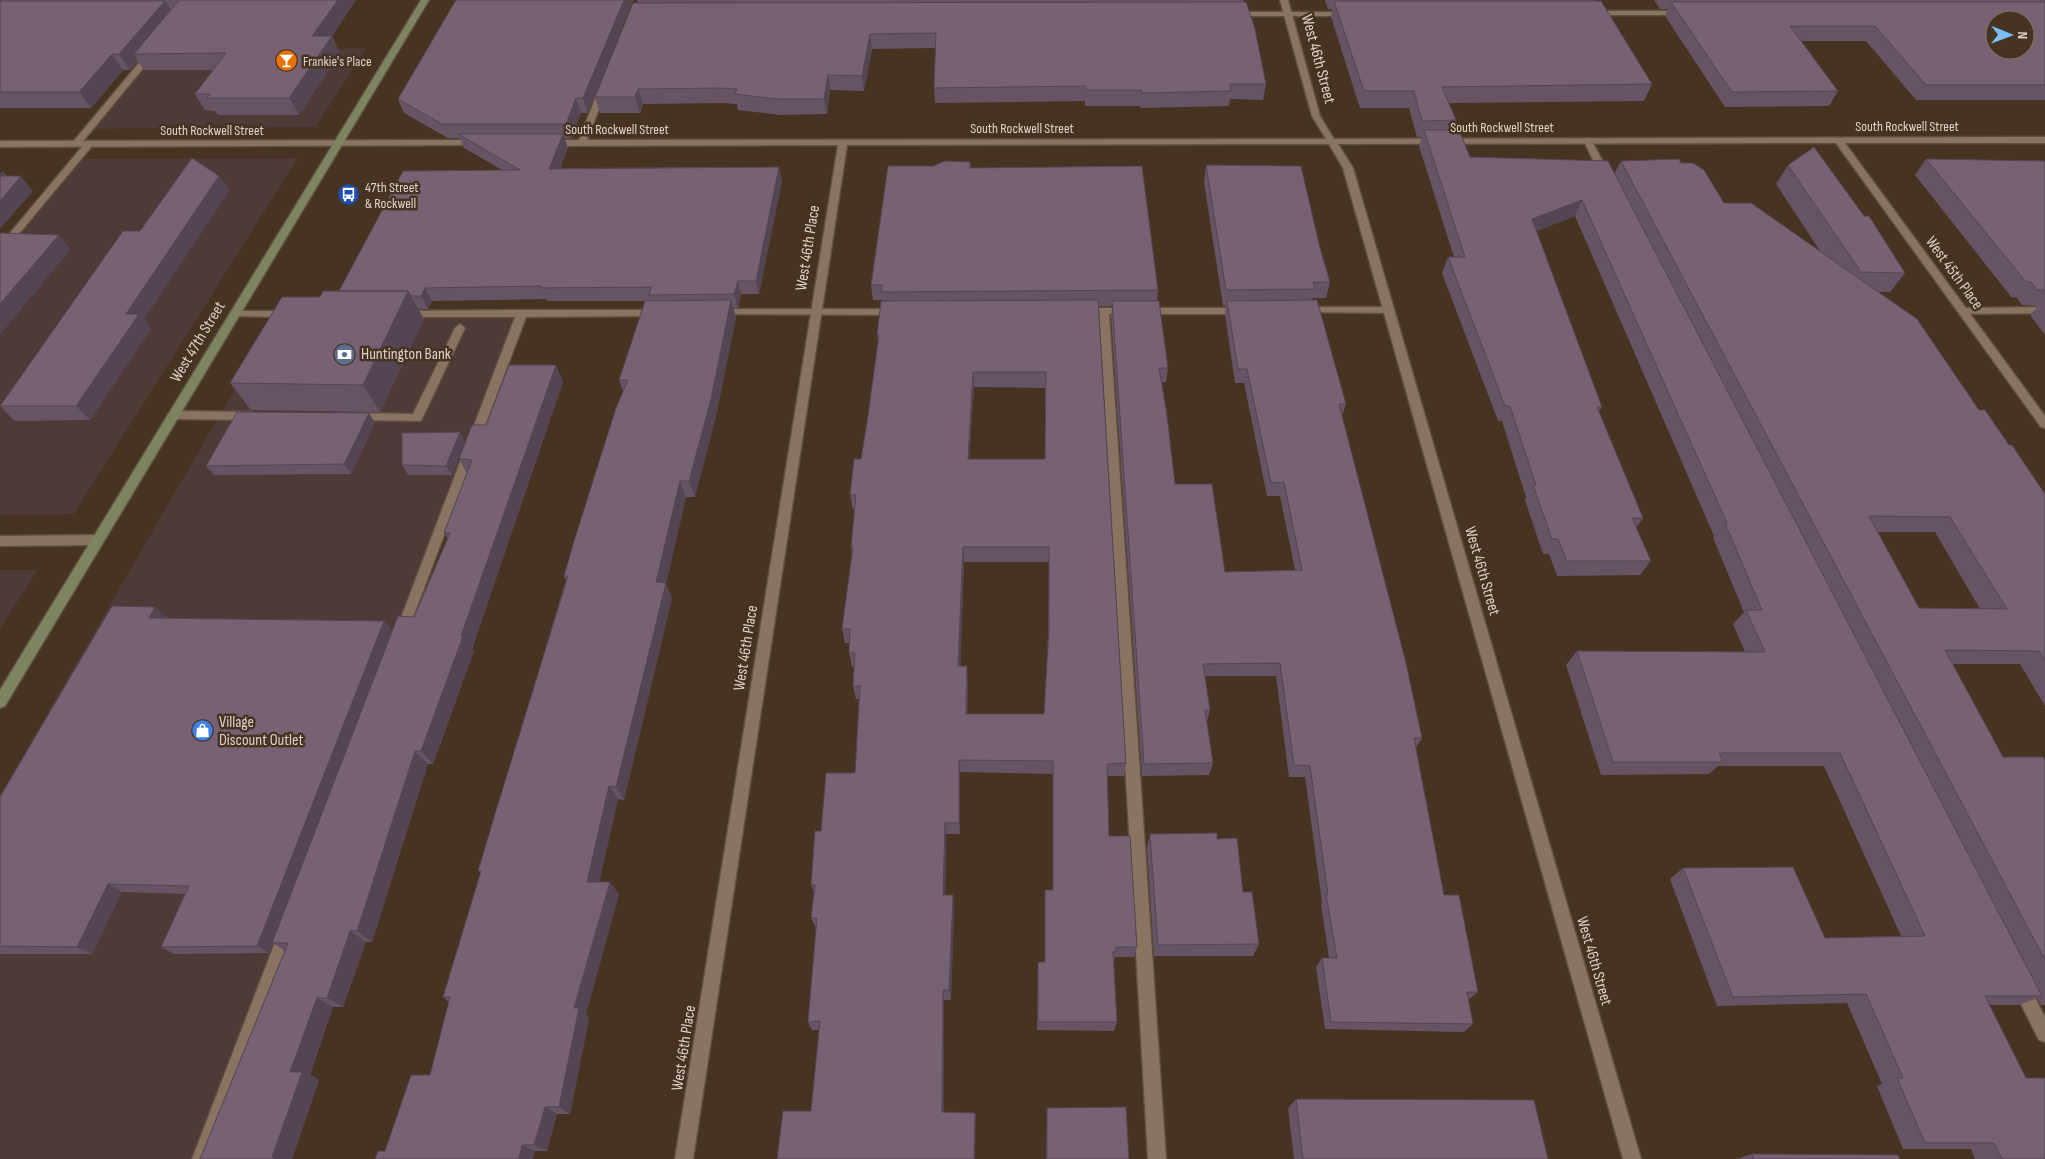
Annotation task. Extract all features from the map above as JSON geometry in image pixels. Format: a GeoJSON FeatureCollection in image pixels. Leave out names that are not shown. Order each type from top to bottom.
{"type":"FeatureCollection","features":[{"type":"Feature","properties":{"kind":"main road","name":"West 47th Street"},"geometry":{"type":"LineString","coordinates":[[0,702],[425,0]]}},
{"type":"Feature","properties":{"kind":"street","name":"West 46th Street"},"geometry":{"type":"LineString","coordinates":[[1284,0],[1316,116],[1348,168],[1632,1159]]}},
{"type":"Feature","properties":{"kind":"street"},"geometry":{"type":"LineString","coordinates":[[1587,13],[1686,13]]}},
{"type":"Feature","properties":{"kind":"street"},"geometry":{"type":"LineString","coordinates":[[1222,14],[1358,14]]}},
{"type":"Feature","properties":{"kind":"street"},"geometry":{"type":"LineString","coordinates":[[76,144],[160,43]]}},
{"type":"Feature","properties":{"kind":"street"},"geometry":{"type":"LineString","coordinates":[[582,143],[609,75]]}},
{"type":"Feature","properties":{"kind":"street","name":"West 45th Place"},"geometry":{"type":"LineString","coordinates":[[1838,140],[2045,424]]}},
{"type":"Feature","properties":{"kind":"street","name":"South Rockwell Street"},"geometry":{"type":"LineString","coordinates":[[543,143],[2045,140]]}},
{"type":"Feature","properties":{"kind":"street"},"geometry":{"type":"LineString","coordinates":[[1588,141],[1610,185]]}},
{"type":"Feature","properties":{"kind":"street","name":"West 46th Place"},"geometry":{"type":"LineString","coordinates":[[684,1159],[843,142]]}},
{"type":"Feature","properties":{"kind":"street","name":"South Rockwell Street"},"geometry":{"type":"LineString","coordinates":[[0,144],[484,143]]}},
{"type":"Feature","properties":{"kind":"street"},"geometry":{"type":"LineString","coordinates":[[0,251],[89,144]]}},
{"type":"Feature","properties":{"kind":"street"},"geometry":{"type":"LineString","coordinates":[[1298,310],[1390,310]]}},
{"type":"Feature","properties":{"kind":"street"},"geometry":{"type":"LineString","coordinates":[[1963,311],[2045,310]]}},
{"type":"Feature","properties":{"kind":"street"},"geometry":{"type":"LineString","coordinates":[[1074,311],[1250,311]]}},
{"type":"Feature","properties":{"kind":"street"},"geometry":{"type":"LineString","coordinates":[[1104,311],[1157,1159]]}},
{"type":"Feature","properties":{"kind":"street"},"geometry":{"type":"LineString","coordinates":[[708,312],[909,312]]}},
{"type":"Feature","properties":{"kind":"street"},"geometry":{"type":"LineString","coordinates":[[396,648],[522,313]]}},
{"type":"Feature","properties":{"kind":"street"},"geometry":{"type":"LineString","coordinates":[[396,314],[669,313]]}},
{"type":"Feature","properties":{"kind":"street"},"geometry":{"type":"LineString","coordinates":[[234,314],[299,314]]}},
{"type":"Feature","properties":{"kind":"street"},"geometry":{"type":"LineString","coordinates":[[349,417],[417,418],[460,328]]}},
{"type":"Feature","properties":{"kind":"street"},"geometry":{"type":"LineString","coordinates":[[173,415],[261,416]]}},
{"type":"Feature","properties":{"kind":"street"},"geometry":{"type":"LineString","coordinates":[[0,541],[98,540]]}},
{"type":"Feature","properties":{"kind":"street"},"geometry":{"type":"LineString","coordinates":[[201,1159],[293,917]]}},
{"type":"Feature","properties":{"kind":"street"},"geometry":{"type":"LineString","coordinates":[[2013,972],[2045,1034]]}},
{"type":"Feature","properties":{"kind":"shaded area"},"geometry":{"type":"Polygon","coordinates":[[[366,48],[316,127],[88,129],[154,50],[366,48]]]}},
{"type":"Feature","properties":{"kind":"shaded area"},"geometry":{"type":"Polygon","coordinates":[[[298,158],[74,514],[0,515],[0,251],[77,159],[298,158]]]}},
{"type":"Feature","properties":{"kind":"shaded area"},"geometry":{"type":"Polygon","coordinates":[[[522,313],[201,1159],[0,1159],[0,795],[278,314],[522,313]]]}},
{"type":"Feature","properties":{"kind":"shaded area"},"geometry":{"type":"Polygon","coordinates":[[[0,570],[38,570],[0,629],[0,570]]]}},
{"type":"Feature","properties":{"kind":"building"},"geometry":{"type":"Polygon","coordinates":[[[179,0],[338,0],[312,36],[332,36],[289,98],[207,98],[210,94],[195,94],[226,53],[134,54],[179,0]]]}},
{"type":"Feature","properties":{"kind":"building"},"geometry":{"type":"Polygon","coordinates":[[[456,0],[624,0],[583,98],[576,98],[566,124],[442,124],[398,99],[456,0]]]}},
{"type":"Feature","properties":{"kind":"building"},"geometry":{"type":"Polygon","coordinates":[[[0,1],[165,1],[119,54],[112,54],[79,92],[0,92],[0,1]]]}},
{"type":"Feature","properties":{"kind":"building"},"geometry":{"type":"Polygon","coordinates":[[[1334,1],[1601,1],[1652,84],[1442,87],[1456,120],[1422,121],[1414,91],[1364,91],[1334,1]]]}},
{"type":"Feature","properties":{"kind":"building"},"geometry":{"type":"Polygon","coordinates":[[[1246,2],[1255,29],[1266,84],[1230,84],[1231,91],[1142,93],[1142,90],[1086,90],[1085,86],[934,88],[936,33],[870,34],[862,76],[828,75],[824,99],[777,99],[735,94],[737,89],[720,88],[638,89],[635,97],[595,97],[633,3],[1246,2]]]}},
{"type":"Feature","properties":{"kind":"building"},"geometry":{"type":"Polygon","coordinates":[[[1671,2],[2045,2],[2045,85],[1926,85],[1875,26],[1790,26],[1838,91],[1732,92],[1671,2]]]}},
{"type":"Feature","properties":{"kind":"building"},"geometry":{"type":"Polygon","coordinates":[[[1424,130],[1459,130],[1470,157],[1608,161],[2042,996],[1985,996],[2026,1078],[2045,1078],[2045,1159],[2002,1159],[1994,1143],[1925,1143],[1897,1078],[1903,1078],[1866,994],[1733,997],[1683,868],[1793,867],[1825,938],[1925,936],[1840,753],[1719,753],[1723,762],[1613,762],[1577,651],[1765,652],[1746,610],[1762,610],[1725,523],[1727,523],[1582,200],[1532,219],[1602,407],[1597,407],[1643,518],[1632,518],[1651,561],[1567,561],[1558,539],[1552,539],[1533,485],[1536,485],[1510,406],[1505,406],[1448,257],[1465,257],[1424,130]]]}},
{"type":"Feature","properties":{"kind":"building"},"geometry":{"type":"Polygon","coordinates":[[[458,134],[563,134],[549,169],[779,167],[756,281],[738,281],[734,294],[649,295],[651,287],[541,288],[542,286],[425,288],[421,296],[411,296],[408,291],[339,291],[403,171],[520,170],[458,134]]]}},
{"type":"Feature","properties":{"kind":"building"},"geometry":{"type":"Polygon","coordinates":[[[1814,147],[1864,216],[1869,216],[1905,273],[1861,272],[1788,165],[1814,147]]]}},
{"type":"Feature","properties":{"kind":"building"},"geometry":{"type":"Polygon","coordinates":[[[192,158],[219,176],[126,314],[139,314],[76,406],[0,406],[123,231],[140,231],[192,158]]]}},
{"type":"Feature","properties":{"kind":"building"},"geometry":{"type":"Polygon","coordinates":[[[1679,159],[1681,163],[1693,163],[1704,170],[1724,203],[1751,203],[1917,319],[1979,410],[1985,410],[2009,445],[2012,445],[2045,494],[2045,660],[2039,651],[1945,650],[2003,757],[2043,757],[2045,760],[2045,960],[1621,161],[1679,159]],[[1869,516],[1919,608],[2007,609],[1950,517],[1869,516]]]}},
{"type":"Feature","properties":{"kind":"building"},"geometry":{"type":"Polygon","coordinates":[[[1926,159],[2045,161],[2045,290],[2037,290],[2031,282],[2026,282],[1926,159]]]}},
{"type":"Feature","properties":{"kind":"building"},"geometry":{"type":"Polygon","coordinates":[[[945,161],[970,162],[970,168],[1142,166],[1158,290],[881,292],[882,285],[871,285],[888,166],[933,166],[945,161]]]}},
{"type":"Feature","properties":{"kind":"building"},"geometry":{"type":"Polygon","coordinates":[[[1206,165],[1301,166],[1330,282],[1313,282],[1315,289],[1226,290],[1206,165]]]}},
{"type":"Feature","properties":{"kind":"building"},"geometry":{"type":"Polygon","coordinates":[[[0,176],[21,176],[0,201],[0,176]]]}},
{"type":"Feature","properties":{"kind":"building"},"geometry":{"type":"Polygon","coordinates":[[[0,233],[59,235],[0,304],[0,233]]]}},
{"type":"Feature","properties":{"kind":"building"},"geometry":{"type":"Polygon","coordinates":[[[323,291],[408,291],[363,385],[230,383],[282,297],[320,297],[323,291]]]}},
{"type":"Feature","properties":{"kind":"building"},"geometry":{"type":"Polygon","coordinates":[[[731,300],[711,399],[689,481],[680,481],[656,582],[666,583],[616,787],[609,786],[587,882],[610,882],[574,1008],[579,1008],[559,1107],[545,1107],[534,1145],[522,1145],[519,1159],[375,1159],[378,1151],[385,1151],[411,1075],[430,1075],[450,997],[443,997],[481,871],[478,871],[568,576],[564,576],[574,541],[616,408],[628,380],[619,380],[645,301],[731,300]]]}},
{"type":"Feature","properties":{"kind":"building"},"geometry":{"type":"Polygon","coordinates":[[[1098,300],[1126,763],[1107,764],[1109,836],[1130,836],[1137,947],[1116,947],[1116,952],[1113,952],[1117,1022],[1038,1022],[1038,962],[1045,962],[1045,890],[1053,890],[1053,761],[959,760],[959,823],[945,823],[943,895],[953,895],[949,990],[943,990],[942,1112],[975,1113],[974,1159],[777,1159],[783,1111],[811,1111],[820,1021],[808,1022],[817,918],[811,918],[815,885],[811,885],[815,831],[821,831],[826,773],[855,773],[860,686],[853,686],[855,653],[849,653],[850,629],[842,629],[853,547],[851,547],[856,495],[850,495],[854,459],[861,459],[879,335],[877,335],[881,301],[1098,300]],[[973,372],[968,459],[1045,459],[1046,372],[973,372]],[[963,547],[958,666],[967,666],[966,714],[1044,714],[1049,629],[1049,547],[963,547]]]}},
{"type":"Feature","properties":{"kind":"building"},"geometry":{"type":"Polygon","coordinates":[[[1317,300],[1346,404],[1339,404],[1406,663],[1422,738],[1414,738],[1444,895],[1459,895],[1478,992],[1467,992],[1473,1024],[1331,1022],[1322,958],[1337,958],[1326,894],[1328,894],[1310,766],[1294,765],[1280,663],[1203,664],[1210,710],[1205,710],[1213,763],[1144,764],[1112,301],[1159,301],[1168,368],[1159,368],[1167,415],[1175,484],[1212,484],[1225,572],[1302,570],[1284,482],[1271,483],[1247,369],[1238,369],[1227,301],[1317,300]]]}},
{"type":"Feature","properties":{"kind":"building"},"geometry":{"type":"Polygon","coordinates":[[[509,365],[556,365],[461,636],[463,636],[421,751],[415,751],[357,931],[350,931],[327,998],[317,998],[290,1072],[302,1072],[272,1157],[275,1157],[274,1159],[200,1159],[288,943],[272,943],[398,616],[414,617],[450,533],[444,533],[472,460],[459,459],[472,425],[486,425],[509,365]]]}},
{"type":"Feature","properties":{"kind":"building"},"geometry":{"type":"Polygon","coordinates":[[[237,412],[369,413],[344,464],[206,466],[237,412]]]}},
{"type":"Feature","properties":{"kind":"building"},"geometry":{"type":"Polygon","coordinates":[[[460,432],[446,466],[402,465],[402,433],[460,432]]]}},
{"type":"Feature","properties":{"kind":"building","name":"Village Discount Outlet"},"geometry":{"type":"Polygon","coordinates":[[[112,606],[155,607],[149,618],[384,621],[257,946],[161,947],[189,886],[108,884],[77,947],[0,946],[0,797],[112,606]]]}},
{"type":"Feature","properties":{"kind":"building"},"geometry":{"type":"Polygon","coordinates":[[[1217,833],[1217,839],[1237,838],[1243,892],[1252,892],[1259,944],[1158,945],[1150,834],[1217,833]]]}},
{"type":"Feature","properties":{"kind":"building"},"geometry":{"type":"Polygon","coordinates":[[[1296,1099],[1534,1100],[1548,1159],[1303,1159],[1296,1099]]]}},
{"type":"Feature","properties":{"kind":"building"},"geometry":{"type":"Polygon","coordinates":[[[1126,1107],[1129,1159],[1047,1159],[1047,1108],[1126,1107]]]}},
{"type":"Feature","properties":{"kind":"building"},"geometry":{"type":"Polygon","coordinates":[[[1752,1154],[1898,1155],[1900,1159],[1753,1159],[1752,1154]]]}},
{"type":"Feature","properties":{"kind":"place","name":"Frankie's Place"},"geometry":{"type":"Point","coordinates":[287,61]}},
{"type":"Feature","properties":{"kind":"place","name":"47th Street & Rockwell"},"geometry":{"type":"Point","coordinates":[349,195]}},
{"type":"Feature","properties":{"kind":"place","name":"Huntington Bank"},"geometry":{"type":"Point","coordinates":[345,354]}},
{"type":"Feature","properties":{"kind":"place","name":"Village Discount Outlet"},"geometry":{"type":"Point","coordinates":[203,731]}}]}
